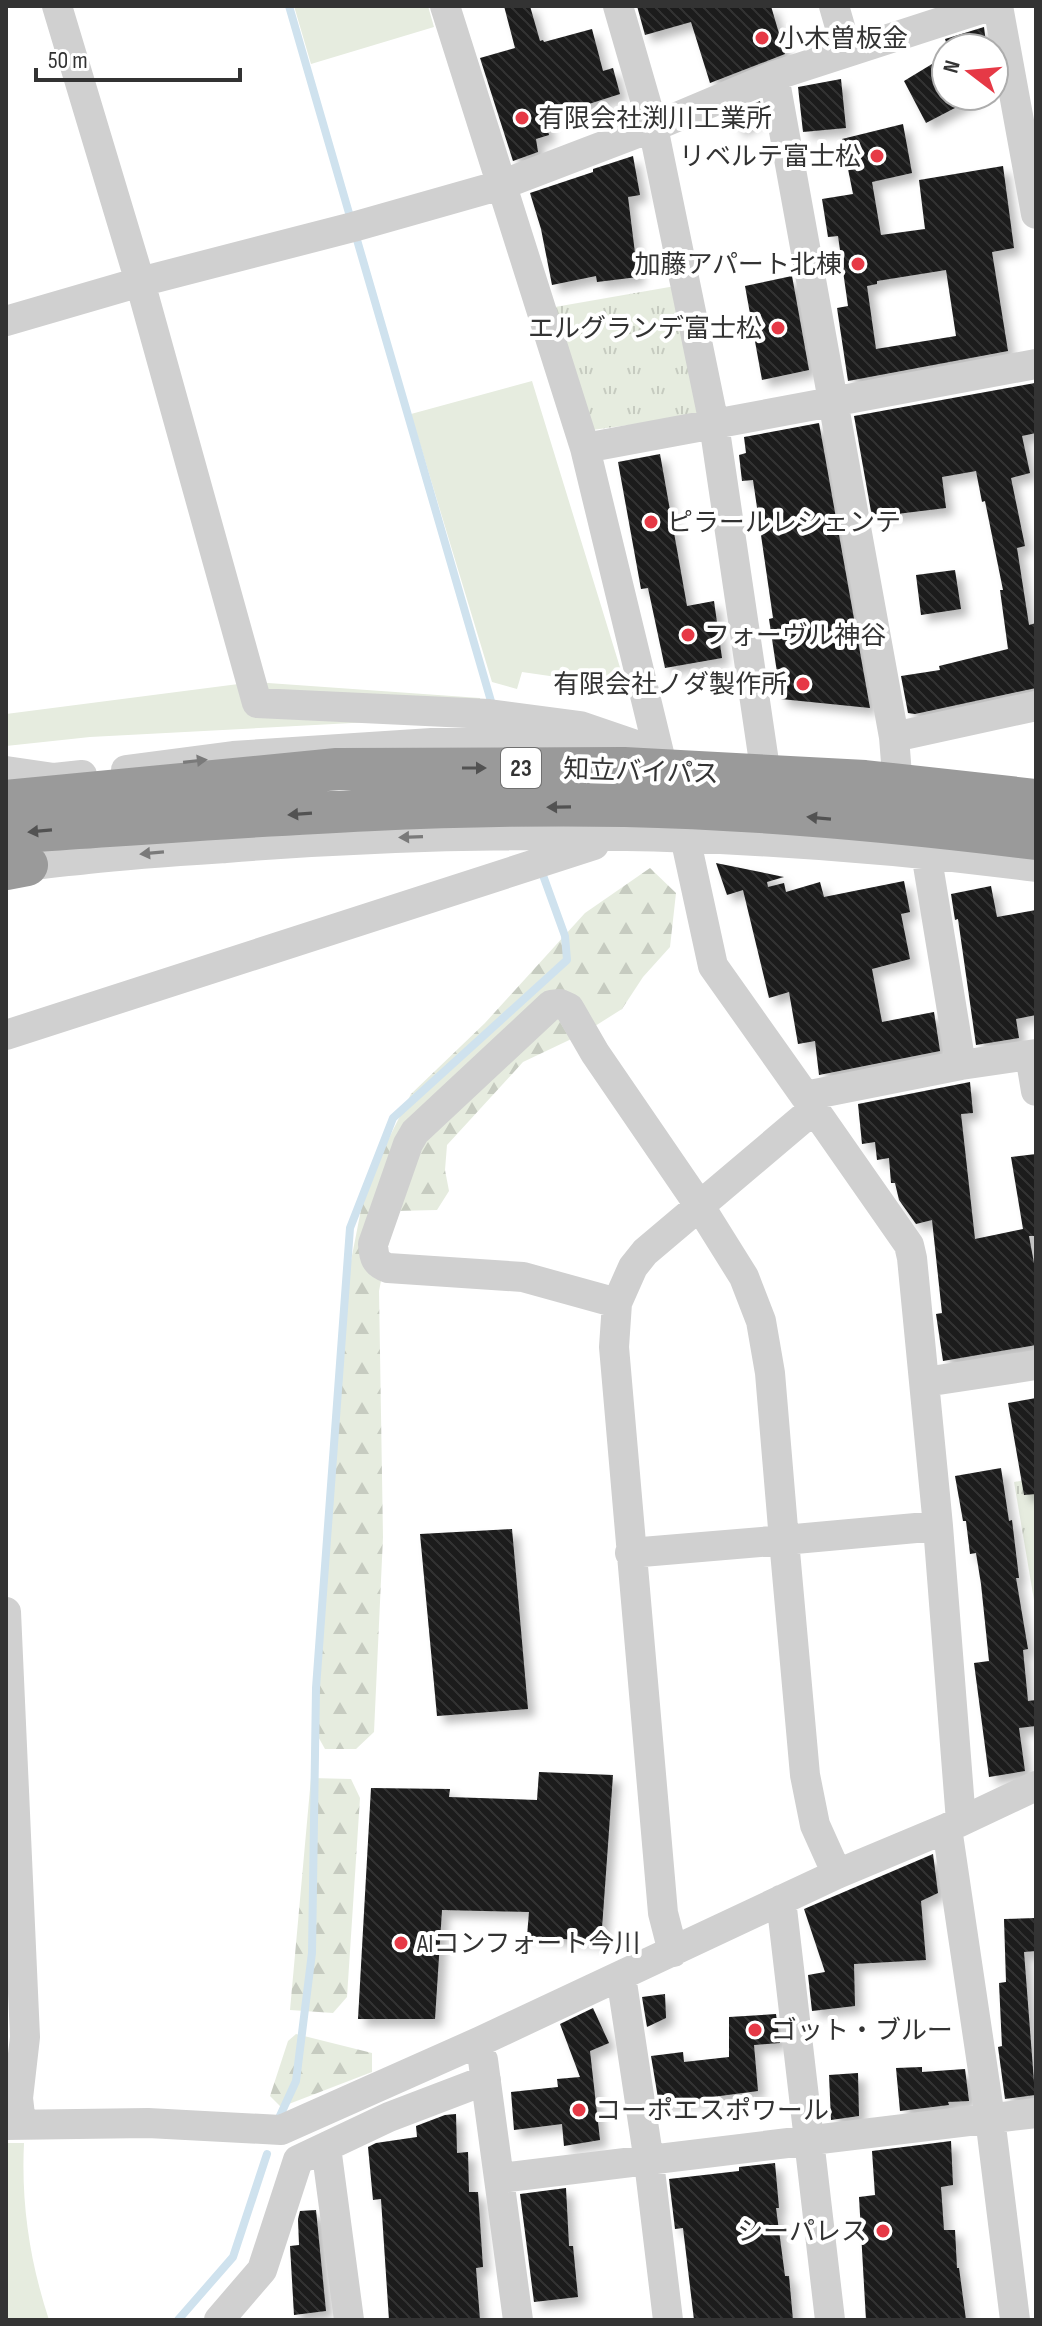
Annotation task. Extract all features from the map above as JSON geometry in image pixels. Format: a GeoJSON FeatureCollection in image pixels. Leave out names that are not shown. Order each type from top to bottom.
{"type":"FeatureCollection","features":[{"type":"Feature","properties":{"kind":"highway","name":"知立バイパス"},"geometry":{"type":"LineString","coordinates":[[6,801],[337,769],[592,768],[865,781],[1036,800]]}},
{"type":"Feature","properties":{"kind":"highway","name":"知立バイパス"},"geometry":{"type":"LineString","coordinates":[[11,860],[36,831],[389,808],[624,806],[802,816],[1036,839]]}},
{"type":"Feature","properties":{"kind":"street"},"geometry":{"type":"LineString","coordinates":[[57,6],[140,282],[257,703],[489,714],[580,726],[659,753]]}},
{"type":"Feature","properties":{"kind":"street"},"geometry":{"type":"LineString","coordinates":[[445,6],[585,448],[659,753]]}},
{"type":"Feature","properties":{"kind":"street"},"geometry":{"type":"LineString","coordinates":[[618,6],[653,127],[714,424],[764,762]]}},
{"type":"Feature","properties":{"kind":"street"},"geometry":{"type":"LineString","coordinates":[[834,6],[847,51]]}},
{"type":"Feature","properties":{"kind":"street"},"geometry":{"type":"LineString","coordinates":[[6,321],[501,185],[653,127],[774,76],[990,6]]}},
{"type":"Feature","properties":{"kind":"street"},"geometry":{"type":"LineString","coordinates":[[998,6],[1036,214]]}},
{"type":"Feature","properties":{"kind":"street"},"geometry":{"type":"LineString","coordinates":[[774,76],[894,737],[897,775]]}},
{"type":"Feature","properties":{"kind":"street"},"geometry":{"type":"LineString","coordinates":[[585,448],[1036,364]]}},
{"type":"Feature","properties":{"kind":"street"},"geometry":{"type":"LineString","coordinates":[[894,737],[1036,706]]}},
{"type":"Feature","properties":{"kind":"street"},"geometry":{"type":"LineString","coordinates":[[6,771],[54,778],[233,756],[478,740],[764,762],[1036,790]]}},
{"type":"Feature","properties":{"kind":"street"},"geometry":{"type":"LineString","coordinates":[[11,860],[323,840],[448,836],[685,837],[926,853],[1036,867]]}},
{"type":"Feature","properties":{"kind":"street"},"geometry":{"type":"LineString","coordinates":[[6,1035],[618,837]]}},
{"type":"Feature","properties":{"kind":"street"},"geometry":{"type":"LineString","coordinates":[[685,837],[713,966],[909,1245],[938,1526],[954,1824],[1015,2320]]}},
{"type":"Feature","properties":{"kind":"street"},"geometry":{"type":"LineString","coordinates":[[926,853],[961,1065]]}},
{"type":"Feature","properties":{"kind":"street"},"geometry":{"type":"LineString","coordinates":[[617,1303],[523,1277],[388,1268],[378,1264],[374,1257],[373,1244],[408,1144],[422,1123],[551,1005],[560,1004],[569,1008],[595,1053],[699,1205],[744,1277],[761,1321],[770,1373],[805,1775],[815,1825],[837,1874]]}},
{"type":"Feature","properties":{"kind":"street"},"geometry":{"type":"LineString","coordinates":[[673,1952],[663,1913],[630,1553],[614,1347],[617,1303],[633,1267],[645,1252],[810,1102],[961,1065],[1033,1055],[1036,1091]]}},
{"type":"Feature","properties":{"kind":"street"},"geometry":{"type":"LineString","coordinates":[[925,1382],[1036,1365]]}},
{"type":"Feature","properties":{"kind":"street"},"geometry":{"type":"LineString","coordinates":[[630,1553],[938,1526]]}},
{"type":"Feature","properties":{"kind":"street"},"geometry":{"type":"LineString","coordinates":[[6,1612],[25,2037],[14,2125],[148,2123],[281,2130],[481,2041],[837,1874],[1036,1786]]}},
{"type":"Feature","properties":{"kind":"street"},"geometry":{"type":"LineString","coordinates":[[781,1900],[830,2320]]}},
{"type":"Feature","properties":{"kind":"street"},"geometry":{"type":"LineString","coordinates":[[621,1976],[649,2162],[668,2320]]}},
{"type":"Feature","properties":{"kind":"street"},"geometry":{"type":"LineString","coordinates":[[481,2041],[518,2320]]}},
{"type":"Feature","properties":{"kind":"street"},"geometry":{"type":"LineString","coordinates":[[219,2320],[262,2270],[298,2160],[389,2117],[486,2080]]}},
{"type":"Feature","properties":{"kind":"street"},"geometry":{"type":"LineString","coordinates":[[500,2178],[1036,2113]]}},
{"type":"Feature","properties":{"kind":"street"},"geometry":{"type":"LineString","coordinates":[[326,2147],[349,2320]]}},
{"type":"Feature","properties":{"kind":"green space"},"geometry":{"type":"Polygon","coordinates":[[[294,6],[428,6],[434,27],[311,64],[294,6]]]}},
{"type":"Feature","properties":{"kind":"green space"},"geometry":{"type":"Polygon","coordinates":[[[681,285],[710,414],[592,430],[555,307],[681,285]]]}},
{"type":"Feature","properties":{"kind":"green space"},"geometry":{"type":"Polygon","coordinates":[[[532,381],[626,687],[522,672],[517,689],[492,682],[411,414],[532,381]]]}},
{"type":"Feature","properties":{"kind":"green space"},"geometry":{"type":"Polygon","coordinates":[[[254,682],[480,698],[483,716],[90,737],[6,746],[6,714],[254,682]]]}},
{"type":"Feature","properties":{"kind":"green space"},"geometry":{"type":"Polygon","coordinates":[[[650,868],[676,893],[670,947],[643,977],[622,1009],[584,1033],[523,1062],[447,1145],[445,1170],[449,1191],[437,1210],[395,1211],[379,1291],[383,1537],[374,1732],[356,1749],[325,1749],[316,1733],[349,1271],[366,1184],[411,1094],[485,1023],[585,913],[650,868]]]}},
{"type":"Feature","properties":{"kind":"green space"},"geometry":{"type":"Polygon","coordinates":[[[1036,1478],[1036,1612],[1014,1482],[1036,1478]]]}},
{"type":"Feature","properties":{"kind":"green space"},"geometry":{"type":"Polygon","coordinates":[[[311,1778],[351,1779],[360,1798],[347,1997],[333,2013],[290,2010],[311,1778]]]}},
{"type":"Feature","properties":{"kind":"green space"},"geometry":{"type":"Polygon","coordinates":[[[296,2034],[372,2053],[372,2072],[281,2107],[270,2096],[288,2041],[296,2034]]]}},
{"type":"Feature","properties":{"kind":"green space"},"geometry":{"type":"Polygon","coordinates":[[[6,2143],[24,2143],[28,2233],[49,2320],[6,2320],[6,2143]]]}},
{"type":"Feature","properties":{"kind":"building"},"geometry":{"type":"Polygon","coordinates":[[[504,6],[530,6],[540,41],[592,29],[603,71],[613,68],[620,94],[545,118],[549,135],[536,139],[538,152],[513,161],[480,58],[515,48],[504,6]]]}},
{"type":"Feature","properties":{"kind":"building"},"geometry":{"type":"Polygon","coordinates":[[[637,6],[771,6],[785,54],[710,83],[691,22],[645,35],[637,6]]]}},
{"type":"Feature","properties":{"kind":"building"},"geometry":{"type":"Polygon","coordinates":[[[984,27],[985,32],[968,32],[984,27]]]}},
{"type":"Feature","properties":{"kind":"building"},"geometry":{"type":"Polygon","coordinates":[[[930,65],[930,112],[947,112],[926,123],[904,81],[930,65]]]}},
{"type":"Feature","properties":{"kind":"building"},"geometry":{"type":"Polygon","coordinates":[[[841,79],[846,128],[803,132],[798,87],[841,79]]]}},
{"type":"Feature","properties":{"kind":"building"},"geometry":{"type":"Polygon","coordinates":[[[760,101],[763,116],[738,130],[730,114],[760,101]]]}},
{"type":"Feature","properties":{"kind":"building"},"geometry":{"type":"Polygon","coordinates":[[[903,124],[912,173],[872,182],[881,235],[925,229],[919,180],[1003,166],[1014,248],[992,252],[1008,351],[848,381],[837,308],[848,306],[838,236],[828,237],[822,199],[853,194],[842,139],[903,124]],[[946,270],[877,281],[877,284],[867,286],[876,349],[956,336],[946,270]]]}},
{"type":"Feature","properties":{"kind":"building"},"geometry":{"type":"Polygon","coordinates":[[[633,156],[640,195],[628,197],[638,277],[597,282],[596,276],[552,285],[530,193],[633,156]]]}},
{"type":"Feature","properties":{"kind":"building","name":"エルグランデ富士松"},"geometry":{"type":"Polygon","coordinates":[[[792,276],[809,370],[762,380],[745,286],[792,276]]]}},
{"type":"Feature","properties":{"kind":"building"},"geometry":{"type":"Polygon","coordinates":[[[1035,383],[1036,433],[1022,436],[1030,473],[1011,478],[1025,546],[1017,548],[1029,625],[1036,623],[1036,688],[908,713],[901,676],[940,670],[939,666],[1008,649],[1000,590],[1003,590],[976,471],[942,477],[946,508],[872,517],[854,416],[1035,383]]]}},
{"type":"Feature","properties":{"kind":"building"},"geometry":{"type":"Polygon","coordinates":[[[819,423],[870,708],[781,699],[753,480],[742,481],[739,455],[746,453],[744,437],[819,423]]]}},
{"type":"Feature","properties":{"kind":"building"},"geometry":{"type":"Polygon","coordinates":[[[660,454],[687,606],[714,601],[722,658],[665,668],[648,588],[641,589],[618,462],[660,454]]]}},
{"type":"Feature","properties":{"kind":"building"},"geometry":{"type":"Polygon","coordinates":[[[955,570],[961,609],[921,615],[916,575],[955,570]]]}},
{"type":"Feature","properties":{"kind":"building"},"geometry":{"type":"Polygon","coordinates":[[[716,863],[784,877],[767,882],[768,887],[784,883],[786,892],[820,882],[824,897],[904,881],[910,912],[901,914],[910,959],[872,969],[882,1022],[934,1012],[940,1051],[819,1075],[815,1041],[798,1044],[789,992],[769,998],[743,890],[727,895],[716,863]]]}},
{"type":"Feature","properties":{"kind":"building"},"geometry":{"type":"Polygon","coordinates":[[[991,886],[997,917],[1036,910],[1036,1015],[1016,1019],[1019,1038],[976,1045],[958,919],[955,920],[951,894],[991,886]]]}},
{"type":"Feature","properties":{"kind":"building"},"geometry":{"type":"Polygon","coordinates":[[[970,1082],[973,1113],[961,1114],[975,1239],[1023,1229],[1011,1157],[1036,1154],[1036,1236],[1029,1236],[1036,1274],[1036,1345],[943,1361],[936,1314],[942,1313],[932,1220],[916,1224],[899,1200],[895,1183],[891,1183],[889,1158],[877,1160],[875,1142],[862,1144],[858,1104],[970,1082]]]}},
{"type":"Feature","properties":{"kind":"building"},"geometry":{"type":"Polygon","coordinates":[[[1036,1398],[1036,1494],[1024,1495],[1008,1403],[1036,1398]]]}},
{"type":"Feature","properties":{"kind":"building"},"geometry":{"type":"Polygon","coordinates":[[[1001,1468],[1009,1521],[1012,1520],[1019,1578],[1016,1578],[1028,1649],[1023,1650],[1028,1701],[1036,1700],[1036,1726],[1019,1728],[1025,1771],[989,1777],[974,1663],[989,1661],[981,1584],[976,1553],[970,1554],[955,1476],[1001,1468]]]}},
{"type":"Feature","properties":{"kind":"building"},"geometry":{"type":"Polygon","coordinates":[[[512,1529],[528,1709],[437,1716],[420,1534],[512,1529]]]}},
{"type":"Feature","properties":{"kind":"building"},"geometry":{"type":"Polygon","coordinates":[[[539,1772],[613,1775],[601,1942],[527,1936],[529,1912],[442,1910],[435,2019],[358,2019],[371,1788],[450,1789],[449,1797],[537,1800],[539,1772]]]}},
{"type":"Feature","properties":{"kind":"building"},"geometry":{"type":"Polygon","coordinates":[[[933,1854],[938,1893],[921,1901],[926,1960],[854,1964],[855,2006],[812,2011],[808,1975],[825,1972],[804,1909],[933,1854]]]}},
{"type":"Feature","properties":{"kind":"building"},"geometry":{"type":"Polygon","coordinates":[[[1036,1918],[1036,1951],[1024,1952],[1035,2095],[1005,2099],[998,2047],[1002,2046],[999,1983],[1006,1982],[1004,1919],[1036,1918]]]}},
{"type":"Feature","properties":{"kind":"building"},"geometry":{"type":"Polygon","coordinates":[[[665,1994],[666,2018],[647,2027],[642,1997],[665,1994]]]}},
{"type":"Feature","properties":{"kind":"building"},"geometry":{"type":"Polygon","coordinates":[[[593,2008],[609,2043],[590,2051],[600,2140],[564,2146],[562,2124],[514,2130],[511,2092],[558,2087],[557,2079],[580,2077],[560,2024],[593,2008]]]}},
{"type":"Feature","properties":{"kind":"building"},"geometry":{"type":"Polygon","coordinates":[[[776,2014],[780,2043],[754,2045],[758,2091],[659,2104],[651,2056],[683,2052],[684,2062],[729,2057],[729,2017],[776,2014]]]}},
{"type":"Feature","properties":{"kind":"building"},"geometry":{"type":"Polygon","coordinates":[[[922,2067],[922,2072],[965,2069],[969,2101],[900,2111],[896,2068],[922,2067]]]}},
{"type":"Feature","properties":{"kind":"building"},"geometry":{"type":"Polygon","coordinates":[[[858,2073],[859,2116],[831,2120],[829,2075],[858,2073]]]}},
{"type":"Feature","properties":{"kind":"building"},"geometry":{"type":"Polygon","coordinates":[[[456,2114],[457,2153],[468,2152],[469,2192],[478,2192],[483,2267],[476,2268],[480,2320],[389,2320],[381,2199],[373,2200],[368,2147],[417,2137],[416,2126],[456,2114]]]}},
{"type":"Feature","properties":{"kind":"building"},"geometry":{"type":"Polygon","coordinates":[[[951,2141],[953,2185],[941,2187],[944,2230],[955,2230],[957,2268],[966,2320],[866,2320],[859,2197],[875,2195],[872,2151],[951,2141]]]}},
{"type":"Feature","properties":{"kind":"building"},"geometry":{"type":"Polygon","coordinates":[[[775,2163],[779,2208],[776,2208],[785,2276],[789,2276],[793,2320],[694,2320],[683,2228],[675,2229],[669,2179],[739,2171],[739,2167],[775,2163]]]}},
{"type":"Feature","properties":{"kind":"building"},"geometry":{"type":"Polygon","coordinates":[[[566,2188],[569,2246],[573,2246],[578,2297],[534,2302],[520,2194],[566,2188]]]}},
{"type":"Feature","properties":{"kind":"building"},"geometry":{"type":"Polygon","coordinates":[[[316,2210],[326,2311],[294,2315],[290,2246],[299,2245],[300,2211],[316,2210]]]}},
{"type":"Feature","properties":{"kind":"waterway"},"geometry":{"type":"LineString","coordinates":[[289,6],[351,220]]}},
{"type":"Feature","properties":{"kind":"waterway"},"geometry":{"type":"LineString","coordinates":[[355,233],[493,708]]}},
{"type":"Feature","properties":{"kind":"waterway"},"geometry":{"type":"LineString","coordinates":[[279,2118],[296,2081],[312,1953],[316,1688],[350,1228],[393,1118],[567,960],[565,936],[540,867]]}},
{"type":"Feature","properties":{"kind":"waterway"},"geometry":{"type":"LineString","coordinates":[[178,2320],[233,2257],[267,2154]]}},
{"type":"Feature","properties":{"kind":"place","name":"小木曽板金"},"geometry":{"type":"Point","coordinates":[762,38]}},
{"type":"Feature","properties":{"kind":"place","name":"有限会社渕川工業所"},"geometry":{"type":"Point","coordinates":[522,118]}},
{"type":"Feature","properties":{"kind":"place","name":"リベルテ富士松"},"geometry":{"type":"Point","coordinates":[877,156]}},
{"type":"Feature","properties":{"kind":"place","name":"加藤アパート北棟"},"geometry":{"type":"Point","coordinates":[858,264]}},
{"type":"Feature","properties":{"kind":"place","name":"エルグランデ富士松"},"geometry":{"type":"Point","coordinates":[778,328]}},
{"type":"Feature","properties":{"kind":"place","name":"ピラールレシェンテ"},"geometry":{"type":"Point","coordinates":[651,522]}},
{"type":"Feature","properties":{"kind":"place","name":"フォーヴル神谷"},"geometry":{"type":"Point","coordinates":[688,635]}},
{"type":"Feature","properties":{"kind":"place","name":"有限会社ノダ製作所"},"geometry":{"type":"Point","coordinates":[803,684]}},
{"type":"Feature","properties":{"kind":"place","name":"AIコンフォート今川"},"geometry":{"type":"Point","coordinates":[401,1943]}},
{"type":"Feature","properties":{"kind":"place","name":"ゴット・ブルー"},"geometry":{"type":"Point","coordinates":[755,2030]}},
{"type":"Feature","properties":{"kind":"place","name":"コーポエスポワール"},"geometry":{"type":"Point","coordinates":[579,2110]}},
{"type":"Feature","properties":{"kind":"place","name":"シーパレス"},"geometry":{"type":"Point","coordinates":[883,2231]}}]}
